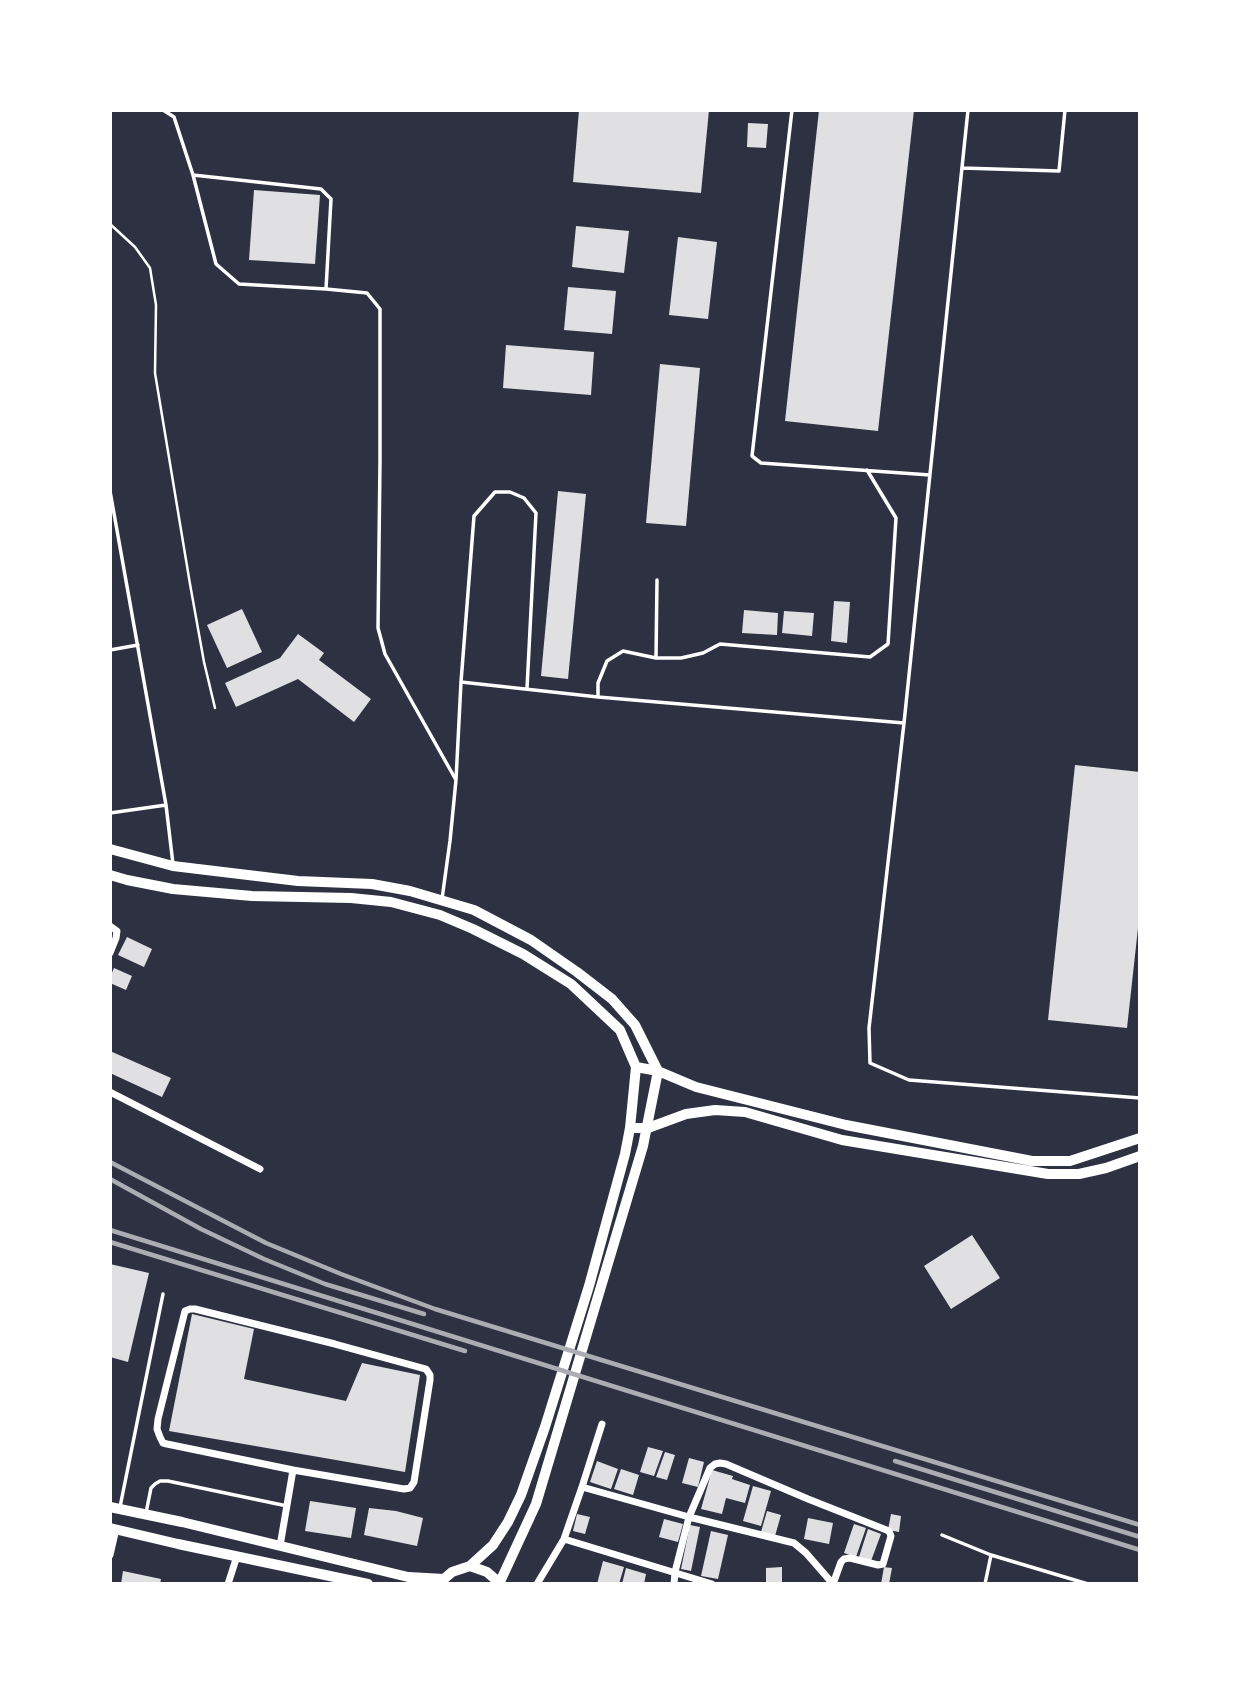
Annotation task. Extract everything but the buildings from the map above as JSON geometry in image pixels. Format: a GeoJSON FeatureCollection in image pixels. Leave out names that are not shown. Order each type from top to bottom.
{"type":"FeatureCollection","features":[{"type":"Feature","properties":{"kind":"main road"},"geometry":{"type":"LineString","coordinates":[[110,849],[173,866],[298,881],[372,884],[410,891],[474,910],[531,940],[577,972],[612,999],[635,1025],[658,1071],[648,1128],[536,1504],[498,1584]]}},
{"type":"Feature","properties":{"kind":"main road"},"geometry":{"type":"LineString","coordinates":[[110,875],[173,889],[391,902],[440,915],[523,954],[571,984],[620,1030],[636,1067],[625,1154],[589,1286],[545,1427],[521,1496],[508,1522],[494,1545],[470,1566],[452,1572],[442,1581],[408,1577],[115,1508]]}},
{"type":"Feature","properties":{"kind":"main road"},"geometry":{"type":"LineString","coordinates":[[636,1067],[658,1071],[696,1087],[846,1125],[1032,1161],[1070,1161],[1140,1138]]}},
{"type":"Feature","properties":{"kind":"main road"},"geometry":{"type":"LineString","coordinates":[[630,1128],[648,1128],[696,1112],[745,1112],[842,1140],[1048,1174],[1079,1174],[1140,1156]]}},
{"type":"Feature","properties":{"kind":"main road"},"geometry":{"type":"LineString","coordinates":[[113,1528],[368,1584]]}},
{"type":"Feature","properties":{"kind":"main road"},"geometry":{"type":"LineString","coordinates":[[282,1566],[283,1547]]}},
{"type":"Feature","properties":{"kind":"main road"},"geometry":{"type":"LineString","coordinates":[[470,1566],[487,1572],[498,1584]]}},
{"type":"Feature","properties":{"kind":"street"},"geometry":{"type":"LineString","coordinates":[[110,926],[117,931],[110,953]]}},
{"type":"Feature","properties":{"kind":"street"},"geometry":{"type":"LineString","coordinates":[[110,1092],[260,1169]]}},
{"type":"Feature","properties":{"kind":"street"},"geometry":{"type":"LineString","coordinates":[[195,1309],[426,1369],[430,1380],[414,1482],[410,1488],[293,1470],[163,1443],[158,1419],[185,1311],[195,1309]]}},
{"type":"Feature","properties":{"kind":"street"},"geometry":{"type":"LineString","coordinates":[[537,1584],[564,1539],[602,1424]]}},
{"type":"Feature","properties":{"kind":"street"},"geometry":{"type":"LineString","coordinates":[[582,1487],[689,1517],[794,1543],[833,1584],[844,1559],[883,1564],[891,1536],[889,1531],[726,1464],[715,1464],[710,1468],[689,1517],[674,1584]]}},
{"type":"Feature","properties":{"kind":"street"},"geometry":{"type":"LineString","coordinates":[[283,1547],[293,1470]]}},
{"type":"Feature","properties":{"kind":"street"},"geometry":{"type":"LineString","coordinates":[[110,1555],[113,1528]]}},
{"type":"Feature","properties":{"kind":"street"},"geometry":{"type":"LineString","coordinates":[[564,1539],[712,1584]]}},
{"type":"Feature","properties":{"kind":"street"},"geometry":{"type":"LineString","coordinates":[[228,1584],[237,1556]]}},
{"type":"Feature","properties":{"kind":"lane"},"geometry":{"type":"LineString","coordinates":[[163,110],[174,117],[193,175],[216,264],[239,284],[367,293],[380,309],[378,628],[385,654],[456,779]]}},
{"type":"Feature","properties":{"kind":"lane"},"geometry":{"type":"LineString","coordinates":[[792,110],[752,456],[761,463],[930,474]]}},
{"type":"Feature","properties":{"kind":"lane"},"geometry":{"type":"LineString","coordinates":[[968,110],[869,1028],[870,1063],[909,1080],[1140,1098]]}},
{"type":"Feature","properties":{"kind":"lane"},"geometry":{"type":"LineString","coordinates":[[962,168],[1059,171],[1065,110]]}},
{"type":"Feature","properties":{"kind":"lane"},"geometry":{"type":"LineString","coordinates":[[193,175],[321,189],[331,199],[326,289]]}},
{"type":"Feature","properties":{"kind":"lane"},"geometry":{"type":"LineString","coordinates":[[598,697],[598,683],[607,661],[623,651],[656,658],[681,658],[703,653],[720,644],[870,657],[888,644],[896,517],[867,470]]}},
{"type":"Feature","properties":{"kind":"lane"},"geometry":{"type":"LineString","coordinates":[[110,491],[166,805],[173,866]]}},
{"type":"Feature","properties":{"kind":"lane"},"geometry":{"type":"LineString","coordinates":[[442,900],[456,779],[474,516],[495,492],[510,492],[524,498],[536,513],[527,688]]}},
{"type":"Feature","properties":{"kind":"lane"},"geometry":{"type":"LineString","coordinates":[[656,658],[657,580]]}},
{"type":"Feature","properties":{"kind":"lane"},"geometry":{"type":"LineString","coordinates":[[110,650],[138,645]]}},
{"type":"Feature","properties":{"kind":"lane"},"geometry":{"type":"LineString","coordinates":[[461,682],[598,697],[904,723]]}},
{"type":"Feature","properties":{"kind":"lane"},"geometry":{"type":"LineString","coordinates":[[110,813],[166,805]]}},
{"type":"Feature","properties":{"kind":"lane"},"geometry":{"type":"LineString","coordinates":[[115,1508],[163,1294]]}},
{"type":"Feature","properties":{"kind":"lane"},"geometry":{"type":"LineString","coordinates":[[146,1514],[151,1488],[160,1481],[287,1506]]}},
{"type":"Feature","properties":{"kind":"lane"},"geometry":{"type":"LineString","coordinates":[[942,1535],[991,1555],[1088,1584]]}},
{"type":"Feature","properties":{"kind":"lane"},"geometry":{"type":"LineString","coordinates":[[985,1584],[991,1555]]}},
{"type":"Feature","properties":{"kind":"path"},"geometry":{"type":"LineString","coordinates":[[110,224],[135,247],[150,268],[156,305],[155,373],[192,597],[215,708]]}},
{"type":"Feature","properties":{"kind":"railway"},"geometry":{"type":"LineString","coordinates":[[110,1162],[266,1243],[435,1309],[1140,1525]]}},
{"type":"Feature","properties":{"kind":"railway"},"geometry":{"type":"LineString","coordinates":[[110,1179],[201,1229],[264,1259],[325,1284],[424,1314]]}},
{"type":"Feature","properties":{"kind":"railway"},"geometry":{"type":"LineString","coordinates":[[110,1230],[1140,1550]]}},
{"type":"Feature","properties":{"kind":"railway"},"geometry":{"type":"LineString","coordinates":[[110,1242],[465,1351]]}},
{"type":"Feature","properties":{"kind":"railway"},"geometry":{"type":"LineString","coordinates":[[895,1461],[1140,1537]]}}]}
